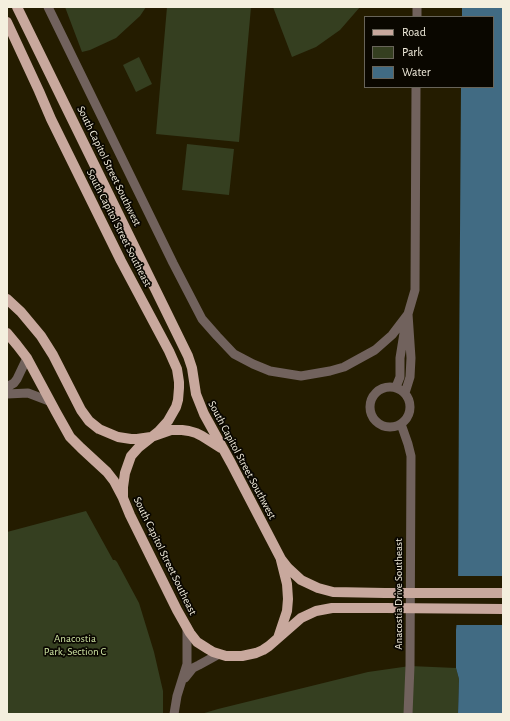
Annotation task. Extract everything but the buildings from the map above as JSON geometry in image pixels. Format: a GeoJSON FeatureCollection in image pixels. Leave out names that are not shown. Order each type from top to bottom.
{"type":"FeatureCollection","features":[{"type":"Feature","properties":{"kind":"main road","name":"South Capitol Street Southwest"},"geometry":{"type":"LineString","coordinates":[[17,7],[188,356],[192,368],[196,394],[201,408],[281,559],[301,580],[318,588],[333,592],[503,593]]}},
{"type":"Feature","properties":{"kind":"main road","name":"South Capitol Street Southeast"},"geometry":{"type":"LineString","coordinates":[[7,22],[51,119],[89,197],[175,363],[179,382],[179,394],[176,407],[163,427],[140,446],[131,456],[124,480],[123,498],[130,515],[187,627],[197,642],[220,654],[242,656],[256,653],[270,646],[301,618],[321,609],[503,609]]}},
{"type":"Feature","properties":{"kind":"main road"},"geometry":{"type":"LineString","coordinates":[[7,299],[41,336],[53,355],[81,410],[89,421],[99,429],[118,437],[137,439],[151,437],[171,430],[189,431],[208,439],[224,451]]}},
{"type":"Feature","properties":{"kind":"main road"},"geometry":{"type":"LineString","coordinates":[[7,333],[27,358],[49,401],[70,436],[114,481],[123,498]]}},
{"type":"Feature","properties":{"kind":"main road"},"geometry":{"type":"LineString","coordinates":[[278,638],[287,611],[288,599],[287,584],[281,559]]}},
{"type":"Feature","properties":{"kind":"street"},"geometry":{"type":"LineString","coordinates":[[48,7],[173,263],[202,319],[234,354],[270,371],[301,376],[330,372],[375,350],[392,335],[408,314]]}},
{"type":"Feature","properties":{"kind":"street"},"geometry":{"type":"LineString","coordinates":[[396,387],[400,378],[400,358],[408,314],[415,290],[416,88]]}},
{"type":"Feature","properties":{"kind":"street"},"geometry":{"type":"LineString","coordinates":[[405,393],[410,378],[411,358],[408,314]]}},
{"type":"Feature","properties":{"kind":"street"},"geometry":{"type":"LineString","coordinates":[[7,386],[14,383],[17,379],[27,358]]}},
{"type":"Feature","properties":{"kind":"street"},"geometry":{"type":"LineString","coordinates":[[389,386],[401,389],[405,393],[411,406],[410,413],[406,420],[401,424],[395,427],[383,426],[373,418],[370,406],[371,400],[378,391],[389,386]]}},
{"type":"Feature","properties":{"kind":"street"},"geometry":{"type":"LineString","coordinates":[[7,394],[28,393],[49,401]]}},
{"type":"Feature","properties":{"kind":"street","name":"Anacostia Drive Southeast"},"geometry":{"type":"LineString","coordinates":[[401,424],[411,456],[412,474],[408,714]]}},
{"type":"Feature","properties":{"kind":"street"},"geometry":{"type":"LineString","coordinates":[[174,714],[177,696],[188,658],[187,627]]}},
{"type":"Feature","properties":{"kind":"street"},"geometry":{"type":"LineString","coordinates":[[182,680],[198,665],[220,654]]}},
{"type":"Feature","properties":{"kind":"green space"},"geometry":{"type":"Polygon","coordinates":[[[65,7],[146,7],[140,16],[116,38],[82,52],[65,7]]]}},
{"type":"Feature","properties":{"kind":"green space"},"geometry":{"type":"Polygon","coordinates":[[[167,7],[251,7],[239,142],[156,134],[167,7]]]}},
{"type":"Feature","properties":{"kind":"green space"},"geometry":{"type":"Polygon","coordinates":[[[273,7],[360,7],[340,30],[316,47],[292,57],[273,7]]]}},
{"type":"Feature","properties":{"kind":"green space"},"geometry":{"type":"Polygon","coordinates":[[[139,57],[152,84],[136,92],[123,65],[139,57]]]}},
{"type":"Feature","properties":{"kind":"green space"},"geometry":{"type":"Polygon","coordinates":[[[187,144],[234,149],[229,195],[182,190],[187,144]]]}},
{"type":"Feature","properties":{"kind":"green space","name":"Anacostia Park, Section C"},"geometry":{"type":"Polygon","coordinates":[[[86,511],[113,560],[117,562],[139,603],[154,652],[163,691],[163,714],[7,714],[7,532],[86,511]]]}},
{"type":"Feature","properties":{"kind":"green space"},"geometry":{"type":"Polygon","coordinates":[[[410,666],[456,668],[459,679],[458,714],[201,714],[368,672],[410,666]]]}},
{"type":"Feature","properties":{"kind":"water"},"geometry":{"type":"Polygon","coordinates":[[[462,7],[503,7],[503,714],[458,714],[459,679],[456,668],[456,630],[458,608],[461,88],[494,88],[494,16],[462,16],[462,7]]]}},
{"type":"Feature","properties":{"kind":"pier"},"geometry":{"type":"Polygon","coordinates":[[[456,576],[503,576],[503,625],[455,625],[456,576]]]}}]}
